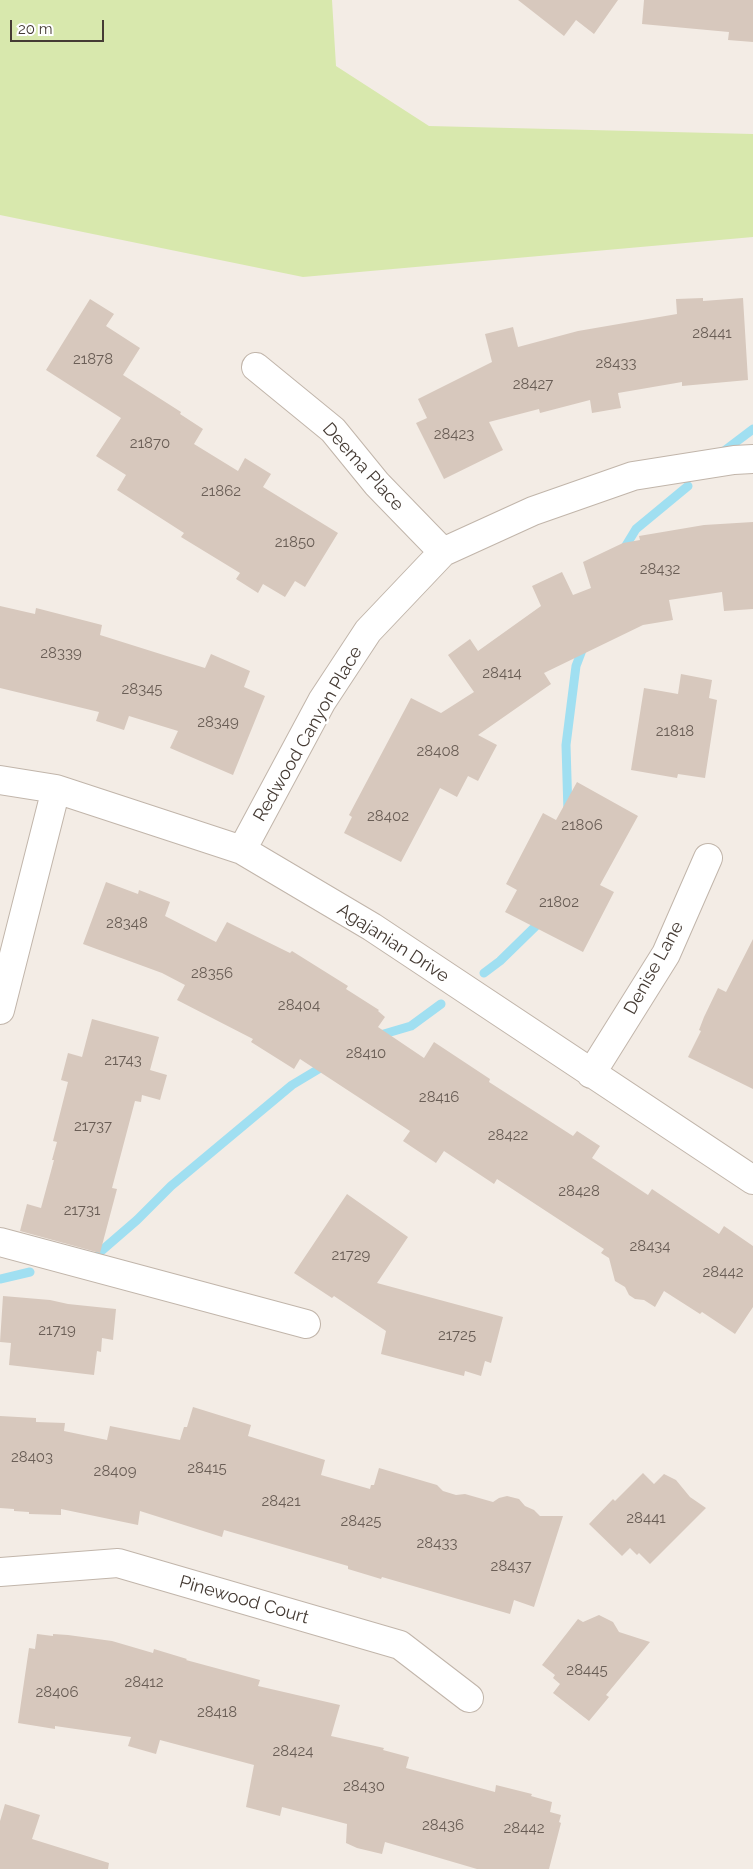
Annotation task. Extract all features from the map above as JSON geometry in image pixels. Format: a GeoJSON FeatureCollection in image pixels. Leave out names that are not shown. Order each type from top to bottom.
{"type":"FeatureCollection","features":[{"type":"Feature","properties":{"kind":"street","name":"Deema Place"},"geometry":{"type":"LineString","coordinates":[[256,366],[333,430],[377,484],[443,552]]}},
{"type":"Feature","properties":{"kind":"street","name":"Redwood Canyon Place"},"geometry":{"type":"LineString","coordinates":[[242,850],[322,702],[368,631],[443,552],[533,511],[633,476],[734,460],[753,459]]}},
{"type":"Feature","properties":{"kind":"street","name":"Agajanian Drive"},"geometry":{"type":"LineString","coordinates":[[0,780],[56,789],[242,850],[372,928],[753,1180]]}},
{"type":"Feature","properties":{"kind":"street"},"geometry":{"type":"LineString","coordinates":[[0,1010],[56,789]]}},
{"type":"Feature","properties":{"kind":"street","name":"Denise Lane"},"geometry":{"type":"LineString","coordinates":[[591,1074],[666,954],[708,858]]}},
{"type":"Feature","properties":{"kind":"street"},"geometry":{"type":"LineString","coordinates":[[0,1242],[306,1324]]}},
{"type":"Feature","properties":{"kind":"street","name":"Pinewood Court"},"geometry":{"type":"LineString","coordinates":[[0,1572],[118,1564],[400,1645],[469,1698]]}},
{"type":"Feature","properties":{"kind":"green space"},"geometry":{"type":"Polygon","coordinates":[[[0,0],[332,0],[336,66],[429,126],[753,134],[753,237],[303,277],[0,215],[0,0]]]}},
{"type":"Feature","properties":{"kind":"building"},"geometry":{"type":"Polygon","coordinates":[[[518,0],[618,0],[594,34],[576,20],[564,36],[518,0]]]}},
{"type":"Feature","properties":{"kind":"building"},"geometry":{"type":"Polygon","coordinates":[[[644,0],[753,0],[753,42],[728,40],[729,32],[642,24],[644,0]]]}},
{"type":"Feature","properties":{"kind":"building"},"geometry":{"type":"Polygon","coordinates":[[[703,298],[703,301],[743,298],[748,380],[682,386],[682,382],[618,393],[621,408],[592,413],[590,400],[540,413],[539,409],[489,422],[503,450],[444,479],[416,423],[427,418],[418,399],[492,362],[485,334],[513,327],[518,347],[578,331],[677,314],[676,299],[703,298]]]}},
{"type":"Feature","properties":{"kind":"building"},"geometry":{"type":"Polygon","coordinates":[[[90,299],[114,314],[106,326],[140,348],[123,375],[181,412],[180,414],[203,429],[194,444],[238,471],[245,458],[271,474],[263,487],[338,533],[305,587],[295,581],[285,597],[263,584],[258,593],[236,579],[240,573],[181,537],[184,533],[117,490],[126,475],[96,456],[121,418],[46,370],[90,299]]]}},
{"type":"Feature","properties":{"kind":"building"},"geometry":{"type":"Polygon","coordinates":[[[753,522],[753,609],[724,611],[722,592],[669,600],[673,620],[643,625],[544,673],[551,684],[478,735],[497,745],[478,781],[468,776],[457,797],[440,788],[401,862],[344,833],[352,817],[349,815],[411,698],[441,713],[474,692],[448,655],[470,639],[478,651],[541,606],[532,586],[562,572],[573,595],[591,588],[583,562],[623,543],[640,540],[639,536],[704,525],[753,522]]]}},
{"type":"Feature","properties":{"kind":"building"},"geometry":{"type":"Polygon","coordinates":[[[0,606],[35,614],[36,608],[102,625],[100,635],[205,668],[211,654],[250,671],[244,687],[265,696],[233,775],[170,748],[178,731],[129,716],[124,730],[96,721],[99,712],[0,688],[0,606]]]}},
{"type":"Feature","properties":{"kind":"building"},"geometry":{"type":"Polygon","coordinates":[[[681,674],[712,680],[709,698],[717,700],[705,778],[678,774],[677,778],[631,770],[644,688],[678,694],[681,674]]]}},
{"type":"Feature","properties":{"kind":"building"},"geometry":{"type":"Polygon","coordinates":[[[577,782],[638,816],[600,885],[614,892],[583,952],[505,912],[517,890],[506,884],[543,813],[556,820],[577,782]]]}},
{"type":"Feature","properties":{"kind":"building"},"geometry":{"type":"Polygon","coordinates":[[[106,882],[138,894],[139,890],[170,902],[165,916],[216,942],[227,922],[290,953],[292,951],[348,986],[346,989],[379,1010],[385,1017],[378,1027],[424,1058],[434,1042],[490,1079],[489,1082],[573,1136],[577,1131],[600,1146],[592,1158],[648,1195],[652,1189],[719,1234],[724,1226],[753,1246],[753,1307],[735,1334],[702,1312],[700,1314],[664,1291],[655,1307],[644,1300],[635,1299],[629,1295],[625,1287],[615,1281],[609,1258],[601,1253],[604,1249],[497,1179],[494,1184],[444,1151],[436,1163],[403,1141],[410,1131],[300,1059],[294,1069],[251,1042],[253,1039],[177,1000],[185,985],[162,973],[83,944],[106,882]]]}},
{"type":"Feature","properties":{"kind":"building"},"geometry":{"type":"Polygon","coordinates":[[[753,939],[753,1089],[688,1057],[701,1031],[699,1030],[704,1017],[718,988],[726,992],[753,939]]]}},
{"type":"Feature","properties":{"kind":"building"},"geometry":{"type":"Polygon","coordinates":[[[92,1019],[159,1037],[150,1070],[167,1075],[160,1100],[142,1095],[141,1102],[135,1101],[112,1188],[117,1189],[100,1253],[20,1231],[27,1204],[41,1208],[54,1160],[52,1160],[57,1142],[53,1141],[68,1082],[61,1080],[68,1053],[82,1057],[92,1019]]]}},
{"type":"Feature","properties":{"kind":"building"},"geometry":{"type":"Polygon","coordinates":[[[347,1194],[408,1237],[377,1283],[503,1317],[491,1363],[485,1361],[481,1376],[465,1371],[464,1376],[381,1354],[386,1331],[334,1296],[332,1298],[294,1273],[347,1194]]]}},
{"type":"Feature","properties":{"kind":"building"},"geometry":{"type":"Polygon","coordinates":[[[3,1296],[116,1309],[113,1340],[102,1338],[101,1352],[97,1351],[94,1375],[9,1365],[11,1343],[0,1342],[3,1296]]]}},
{"type":"Feature","properties":{"kind":"building"},"geometry":{"type":"Polygon","coordinates":[[[193,1407],[251,1425],[248,1436],[325,1460],[321,1475],[370,1489],[371,1485],[374,1485],[379,1468],[437,1485],[443,1491],[456,1495],[465,1494],[493,1502],[507,1496],[519,1499],[525,1506],[534,1510],[540,1516],[563,1516],[534,1607],[514,1600],[510,1614],[382,1577],[381,1579],[348,1569],[348,1566],[224,1530],[222,1537],[140,1511],[138,1525],[61,1509],[61,1515],[29,1514],[29,1512],[0,1508],[0,1416],[36,1418],[36,1422],[65,1423],[64,1431],[107,1440],[110,1426],[180,1440],[184,1427],[187,1427],[193,1407]]]}},
{"type":"Feature","properties":{"kind":"building"},"geometry":{"type":"Polygon","coordinates":[[[643,1473],[654,1484],[664,1474],[676,1480],[690,1497],[706,1508],[650,1564],[639,1553],[637,1555],[630,1548],[622,1556],[589,1524],[613,1499],[615,1501],[643,1473]]]}},
{"type":"Feature","properties":{"kind":"building"},"geometry":{"type":"Polygon","coordinates":[[[599,1615],[613,1622],[619,1632],[650,1642],[606,1695],[609,1697],[589,1721],[553,1693],[560,1684],[553,1678],[555,1675],[542,1665],[578,1619],[583,1622],[599,1615]]]}},
{"type":"Feature","properties":{"kind":"building"},"geometry":{"type":"Polygon","coordinates":[[[37,1634],[68,1635],[112,1641],[153,1653],[154,1649],[186,1660],[260,1680],[258,1686],[340,1705],[331,1736],[384,1748],[383,1750],[409,1757],[406,1768],[495,1792],[496,1785],[532,1794],[531,1796],[552,1802],[550,1812],[561,1815],[559,1822],[561,1823],[549,1869],[477,1869],[385,1842],[382,1854],[357,1848],[346,1843],[347,1824],[282,1807],[280,1816],[246,1807],[254,1765],[160,1740],[156,1754],[128,1746],[131,1737],[55,1726],[55,1729],[18,1723],[29,1648],[35,1649],[37,1634]]]}},
{"type":"Feature","properties":{"kind":"building"},"geometry":{"type":"Polygon","coordinates":[[[5,1804],[40,1815],[32,1839],[109,1863],[108,1869],[0,1869],[0,1821],[5,1804]]]}},
{"type":"Feature","properties":{"kind":"waterway"},"geometry":{"type":"LineString","coordinates":[[724,451],[753,429]]}},
{"type":"Feature","properties":{"kind":"waterway"},"geometry":{"type":"LineString","coordinates":[[622,552],[636,529],[688,486]]}},
{"type":"Feature","properties":{"kind":"waterway"},"geometry":{"type":"LineString","coordinates":[[568,812],[566,745],[576,666],[584,645]]}},
{"type":"Feature","properties":{"kind":"waterway"},"geometry":{"type":"LineString","coordinates":[[484,973],[500,961],[543,919]]}},
{"type":"Feature","properties":{"kind":"waterway"},"geometry":{"type":"LineString","coordinates":[[377,1036],[411,1026],[441,1004]]}},
{"type":"Feature","properties":{"kind":"waterway"},"geometry":{"type":"LineString","coordinates":[[100,1252],[137,1220],[171,1186],[292,1085],[327,1064]]}},
{"type":"Feature","properties":{"kind":"waterway"},"geometry":{"type":"LineString","coordinates":[[0,1279],[30,1272]]}}]}
